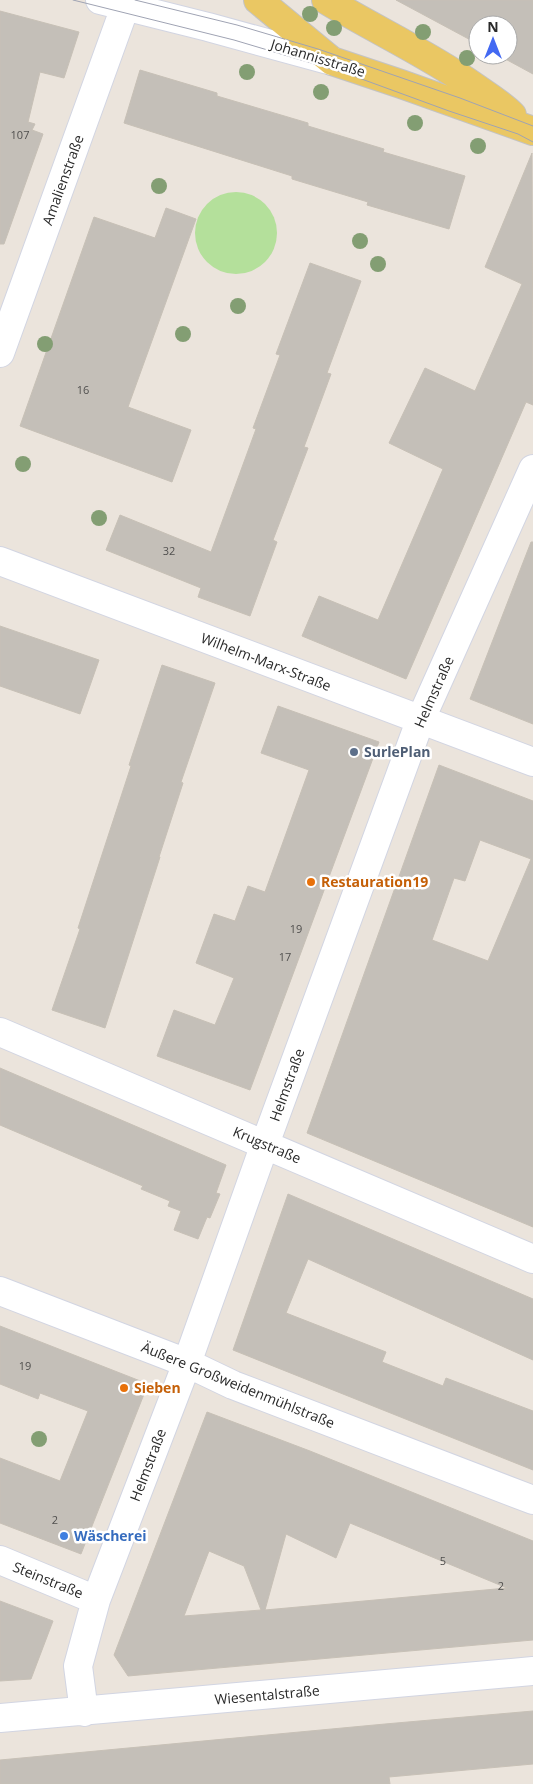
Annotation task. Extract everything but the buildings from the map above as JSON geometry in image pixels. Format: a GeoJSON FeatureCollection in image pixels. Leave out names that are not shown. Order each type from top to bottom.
{"type":"FeatureCollection","features":[{"type":"Feature","properties":{"kind":"main road"},"geometry":{"type":"LineString","coordinates":[[258,0],[332,61]]}},
{"type":"Feature","properties":{"kind":"main road"},"geometry":{"type":"LineString","coordinates":[[326,0],[359,20],[442,64],[503,106],[529,129]]}},
{"type":"Feature","properties":{"kind":"main road","name":"Johannisstraße"},"geometry":{"type":"LineString","coordinates":[[332,61],[529,129]]}},
{"type":"Feature","properties":{"kind":"street","name":"Johannisstraße"},"geometry":{"type":"LineString","coordinates":[[112,3],[217,29],[332,61]]}},
{"type":"Feature","properties":{"kind":"street","name":"Amalienstraße"},"geometry":{"type":"LineString","coordinates":[[0,353],[112,3]]}},
{"type":"Feature","properties":{"kind":"street","name":"Helmstraße"},"geometry":{"type":"LineString","coordinates":[[84,1712],[78,1666],[96,1600],[188,1363],[265,1144],[420,721],[533,469]]}},
{"type":"Feature","properties":{"kind":"street","name":"Wilhelm-Marx-Straße"},"geometry":{"type":"LineString","coordinates":[[0,561],[420,721],[533,762]]}},
{"type":"Feature","properties":{"kind":"street","name":"Krugstraße"},"geometry":{"type":"LineString","coordinates":[[0,1032],[533,1259]]}},
{"type":"Feature","properties":{"kind":"street","name":"Äußere Großweidenmühlstraße"},"geometry":{"type":"LineString","coordinates":[[0,1290],[188,1363],[233,1386],[533,1500]]}},
{"type":"Feature","properties":{"kind":"street","name":"Steinstraße"},"geometry":{"type":"LineString","coordinates":[[0,1560],[96,1600]]}},
{"type":"Feature","properties":{"kind":"street","name":"Wiesentalstraße"},"geometry":{"type":"LineString","coordinates":[[0,1718],[533,1671]]}},
{"type":"Feature","properties":{"kind":"green space"},"geometry":{"type":"Polygon","coordinates":[[[236,192],[252,195],[265,204],[274,217],[277,233],[274,249],[265,262],[252,271],[236,274],[220,271],[207,262],[198,249],[195,233],[198,217],[207,204],[220,195],[236,192]]]}},
{"type":"Feature","properties":{"kind":"tram line"},"geometry":{"type":"LineString","coordinates":[[73,0],[234,40],[348,74],[518,134],[533,142]]}},
{"type":"Feature","properties":{"kind":"tram line"},"geometry":{"type":"LineString","coordinates":[[135,0],[237,25],[318,49],[460,98],[533,126]]}},
{"type":"Feature","properties":{"kind":"place","name":"SurlePlan"},"geometry":{"type":"Point","coordinates":[354,752]}},
{"type":"Feature","properties":{"kind":"place","name":"Restauration19"},"geometry":{"type":"Point","coordinates":[311,882]}},
{"type":"Feature","properties":{"kind":"place","name":"Sieben"},"geometry":{"type":"Point","coordinates":[124,1388]}},
{"type":"Feature","properties":{"kind":"place","name":"Wäscherei"},"geometry":{"type":"Point","coordinates":[64,1536]}}]}
